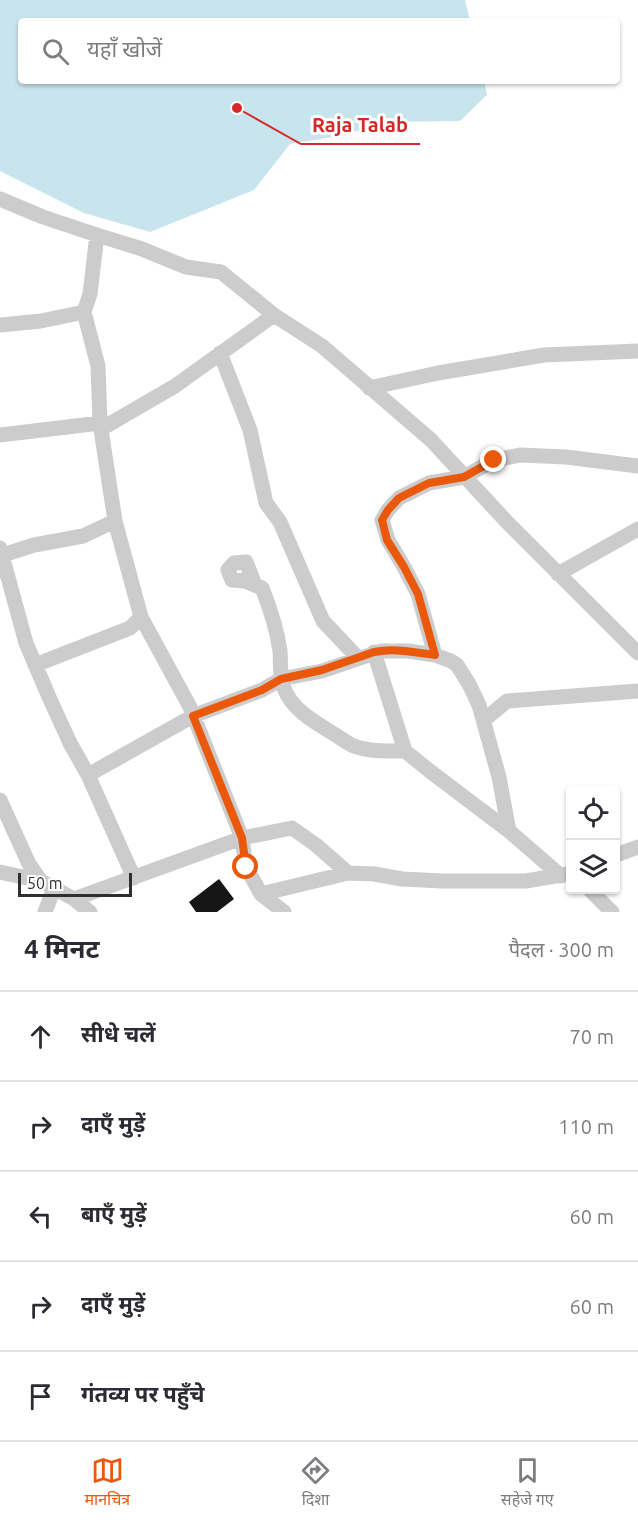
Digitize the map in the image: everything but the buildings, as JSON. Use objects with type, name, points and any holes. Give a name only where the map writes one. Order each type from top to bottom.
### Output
[{"type":"street","points":[[0,199],[43,217],[142,249],[186,267],[221,272],[274,315],[321,346],[430,440],[558,574],[638,653]]},
{"type":"street","points":[[97,235],[90,294],[84,312],[98,366],[101,426],[115,521],[141,617],[193,716],[242,838],[246,867],[261,894],[284,912]]},
{"type":"street","points":[[0,325],[41,321],[84,312]]},
{"type":"street","points":[[0,435],[101,426],[175,386],[274,315]]},
{"type":"street","points":[[369,388],[438,373],[544,355],[638,351]]},
{"type":"street","points":[[220,353],[250,430],[267,502],[280,522],[323,621],[358,658]]},
{"type":"street","points":[[435,655],[418,594],[387,540],[382,520],[399,498],[429,483],[464,477],[494,460],[520,455],[638,466]]},
{"type":"street","points":[[115,521],[82,536],[0,553],[26,644],[134,878]]},
{"type":"street","points":[[558,574],[638,529]]},
{"type":"street","points":[[255,585],[262,588],[273,618],[280,649],[281,679],[292,702],[303,713],[355,746],[368,750],[405,751]]},
{"type":"street","points":[[35,665],[130,628],[141,617]]},
{"type":"street","points":[[88,776],[193,716],[262,690],[281,679],[322,670],[374,652],[408,651],[451,660],[461,670],[484,720],[500,777],[509,831]]},
{"type":"street","points":[[374,652],[405,751],[566,874]]},
{"type":"street","points":[[484,720],[507,701],[638,692]]},
{"type":"street","points":[[0,800],[29,864],[48,885],[45,912]]},
{"type":"street","points":[[74,899],[242,838],[292,828],[348,873]]},
{"type":"street","points":[[620,853],[638,847]]},
{"type":"street","points":[[0,872],[48,885],[74,899],[90,912]]},
{"type":"street","points":[[261,894],[348,873],[442,881],[526,880],[566,874]]},
{"type":"street","points":[[594,894],[612,912]]},
{"type":"water","points":[[0,0],[465,0],[469,18],[18,18],[18,84],[485,84],[487,95],[460,121],[395,122],[290,144],[254,190],[150,232],[84,213],[0,171]]},
{"type":"place","name":"Raja Talab","points":[[237,108]]},
{"type":"route","points":[[246,867],[242,838],[193,716],[262,690],[281,679],[322,670],[374,652],[408,651],[435,655],[418,594],[387,540],[382,520],[399,498],[429,483],[464,477],[494,460]]}]
